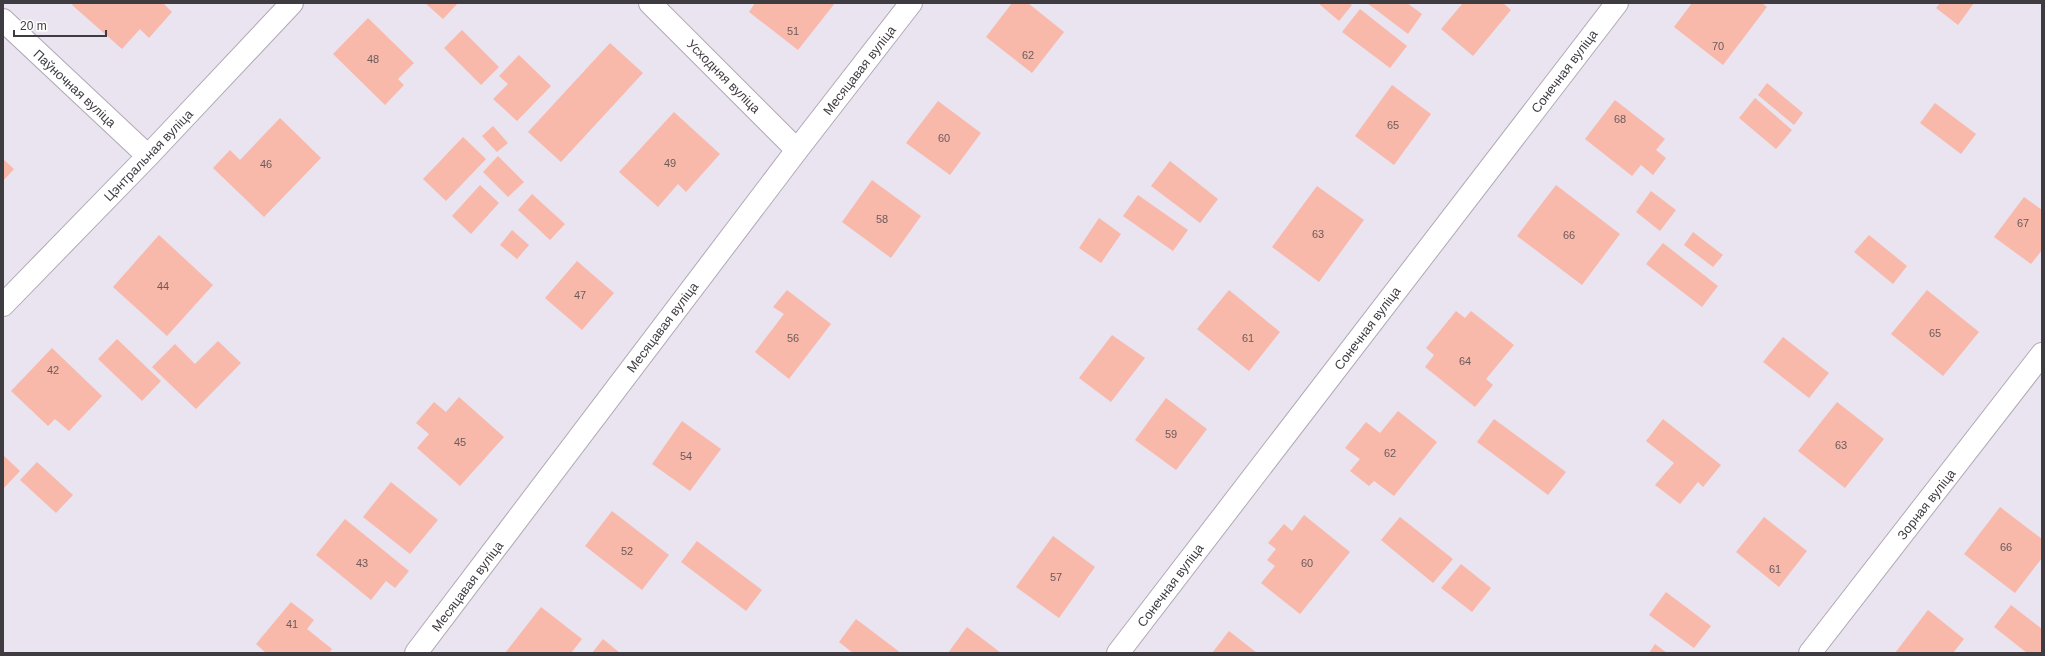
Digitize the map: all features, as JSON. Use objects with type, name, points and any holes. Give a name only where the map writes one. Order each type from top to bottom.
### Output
[{"type":"street","name":"Цэнтральная вуліца","points":[[3,305],[148,156],[292,3]]},
{"type":"street","name":"Усходняя вуліца","points":[[650,3],[797,150]]},
{"type":"street","name":"Месяцавая вуліца","points":[[416,653],[910,3]]},
{"type":"street","name":"Сонечная вуліца","points":[[1118,653],[1616,3]]},
{"type":"street","name":"Паўночная вуліца","points":[[3,20],[148,156]]},
{"type":"street","name":"Зорная вуліца","points":[[1810,653],[2042,354]]},
{"type":"building","points":[[74,3],[163,3],[172,12],[149,38],[140,29],[122,49],[72,5]]},
{"type":"building","points":[[425,3],[458,3],[443,19]]},
{"type":"building","points":[[755,3],[835,3],[798,50],[749,12]]},
{"type":"building","points":[[1012,3],[1028,3],[1064,32],[1032,73],[986,37]]},
{"type":"building","points":[[1318,3],[1349,3],[1352,5],[1339,21]]},
{"type":"building","points":[[1367,3],[1407,3],[1422,14],[1408,34]]},
{"type":"building","points":[[1463,3],[1503,3],[1511,10],[1473,56],[1441,29]]},
{"type":"building","points":[[1692,3],[1762,3],[1767,7],[1723,65],[1674,27]]},
{"type":"building","points":[[1940,3],[1974,3],[1958,25],[1936,8]]},
{"type":"building","points":[[1360,9],[1407,46],[1390,68],[1342,32]]},
{"type":"building","points":[[368,18],[414,63],[398,79],[404,85],[385,105],[333,54]]},
{"type":"building","points":[[462,30],[499,67],[481,85],[444,48]]},
{"type":"building","points":[[610,43],[643,73],[561,162],[528,132]]},
{"type":"building","points":[[519,55],[551,86],[517,121],[493,99],[508,84],[499,76]]},
{"type":"building","points":[[1767,83],[1803,113],[1794,125],[1758,95]]},
{"type":"building","points":[[1392,85],[1431,114],[1394,165],[1355,136]]},
{"type":"building","points":[[1755,98],[1792,130],[1776,149],[1739,118]]},
{"type":"building","points":[[1615,100],[1665,139],[1656,150],[1666,158],[1653,175],[1641,165],[1632,176],[1585,139]]},
{"type":"building","points":[[938,101],[981,133],[950,175],[906,143]]},
{"type":"building","points":[[1935,103],[1976,134],[1961,154],[1920,123]]},
{"type":"building","points":[[674,112],[720,154],[686,192],[678,184],[658,207],[619,172]]},
{"type":"building","points":[[280,118],[321,158],[264,217],[213,168],[230,150],[240,160]]},
{"type":"building","points":[[493,126],[508,143],[497,152],[482,136]]},
{"type":"building","points":[[463,137],[486,159],[446,201],[423,179]]},
{"type":"building","points":[[498,156],[524,182],[508,197],[483,172]]},
{"type":"building","points":[[3,159],[14,169],[3,181]]},
{"type":"building","points":[[1170,161],[1218,199],[1200,223],[1151,186]]},
{"type":"building","points":[[872,180],[921,216],[891,258],[842,222]]},
{"type":"building","points":[[480,185],[499,203],[471,234],[452,216]]},
{"type":"building","points":[[1556,185],[1620,234],[1582,285],[1517,236]]},
{"type":"building","points":[[1317,186],[1364,220],[1319,282],[1272,247]]},
{"type":"building","points":[[1651,191],[1676,210],[1660,231],[1636,212]]},
{"type":"building","points":[[532,194],[565,224],[550,240],[518,210]]},
{"type":"building","points":[[1138,195],[1188,230],[1173,251],[1123,216]]},
{"type":"building","points":[[2024,197],[2042,210],[2042,250],[2031,264],[1994,237]]},
{"type":"building","points":[[1099,218],[1121,234],[1101,263],[1079,248]]},
{"type":"building","points":[[512,230],[529,245],[517,259],[500,245]]},
{"type":"building","points":[[1693,232],[1723,255],[1713,267],[1684,245]]},
{"type":"building","points":[[159,235],[213,285],[167,336],[113,287]]},
{"type":"building","points":[[1869,235],[1907,266],[1893,284],[1854,252]]},
{"type":"building","points":[[1663,243],[1718,286],[1702,307],[1646,264]]},
{"type":"building","points":[[577,261],[614,293],[582,330],[545,298]]},
{"type":"building","points":[[787,290],[831,324],[789,379],[755,352],[784,314],[773,307]]},
{"type":"building","points":[[1229,290],[1280,332],[1249,371],[1197,329]]},
{"type":"building","points":[[1927,290],[1979,332],[1943,376],[1891,334]]},
{"type":"building","points":[[1456,311],[1465,318],[1471,311],[1514,345],[1486,379],[1493,385],[1475,407],[1425,367],[1434,355],[1426,348]]},
{"type":"building","points":[[1112,335],[1145,358],[1111,402],[1079,378]]},
{"type":"building","points":[[1783,337],[1829,373],[1809,398],[1763,362]]},
{"type":"building","points":[[117,339],[161,381],[142,401],[98,359]]},
{"type":"building","points":[[218,341],[241,363],[196,409],[152,367],[175,344],[195,364]]},
{"type":"building","points":[[52,348],[102,396],[69,431],[55,419],[48,426],[11,391]]},
{"type":"building","points":[[459,397],[504,437],[460,486],[417,448],[429,434],[416,423],[434,402],[446,412]]},
{"type":"building","points":[[1166,398],[1207,429],[1176,470],[1135,440]]},
{"type":"building","points":[[1837,402],[1884,439],[1845,488],[1798,451]]},
{"type":"building","points":[[1398,411],[1437,442],[1394,496],[1374,481],[1369,486],[1350,471],[1360,459],[1345,448],[1366,422],[1380,433]]},
{"type":"building","points":[[1494,419],[1566,472],[1548,495],[1477,442]]},
{"type":"building","points":[[1663,419],[1721,465],[1703,487],[1698,482],[1680,504],[1655,485],[1674,463],[1646,441]]},
{"type":"building","points":[[682,421],[721,449],[690,491],[652,464]]},
{"type":"building","points":[[3,455],[20,471],[3,489]]},
{"type":"building","points":[[37,462],[73,495],[56,513],[20,480]]},
{"type":"building","points":[[391,482],[438,520],[410,554],[363,517]]},
{"type":"building","points":[[2000,507],[2042,539],[2042,558],[2015,593],[1964,554]]},
{"type":"building","points":[[612,511],[669,555],[642,590],[585,546]]},
{"type":"building","points":[[1304,515],[1350,552],[1300,614],[1261,583],[1275,566],[1267,560],[1276,549],[1268,543],[1284,524],[1292,531]]},
{"type":"building","points":[[1400,517],[1453,559],[1433,583],[1381,540]]},
{"type":"building","points":[[1764,517],[1807,551],[1779,587],[1736,552]]},
{"type":"building","points":[[345,519],[409,571],[395,588],[386,581],[371,600],[316,555]]},
{"type":"building","points":[[1053,536],[1095,567],[1059,618],[1016,587]]},
{"type":"building","points":[[697,541],[762,590],[746,611],[681,562]]},
{"type":"building","points":[[1461,564],[1491,588],[1472,612],[1441,588]]},
{"type":"building","points":[[1666,592],[1711,626],[1694,648],[1649,615]]},
{"type":"building","points":[[291,602],[314,620],[307,629],[332,649],[329,653],[266,653],[256,644]]},
{"type":"building","points":[[2011,605],[2042,629],[2042,653],[2027,653],[1994,627]]},
{"type":"building","points":[[541,607],[582,639],[571,653],[505,653]]},
{"type":"building","points":[[1928,610],[1964,639],[1953,653],[1895,653]]},
{"type":"building","points":[[856,619],[901,653],[853,653],[839,642]]},
{"type":"building","points":[[967,627],[1001,653],[948,653]]},
{"type":"building","points":[[1229,631],[1257,653],[1212,653]]},
{"type":"building","points":[[603,639],[620,653],[592,653]]},
{"type":"building","points":[[1655,644],[1667,653],[1649,653]]}]
